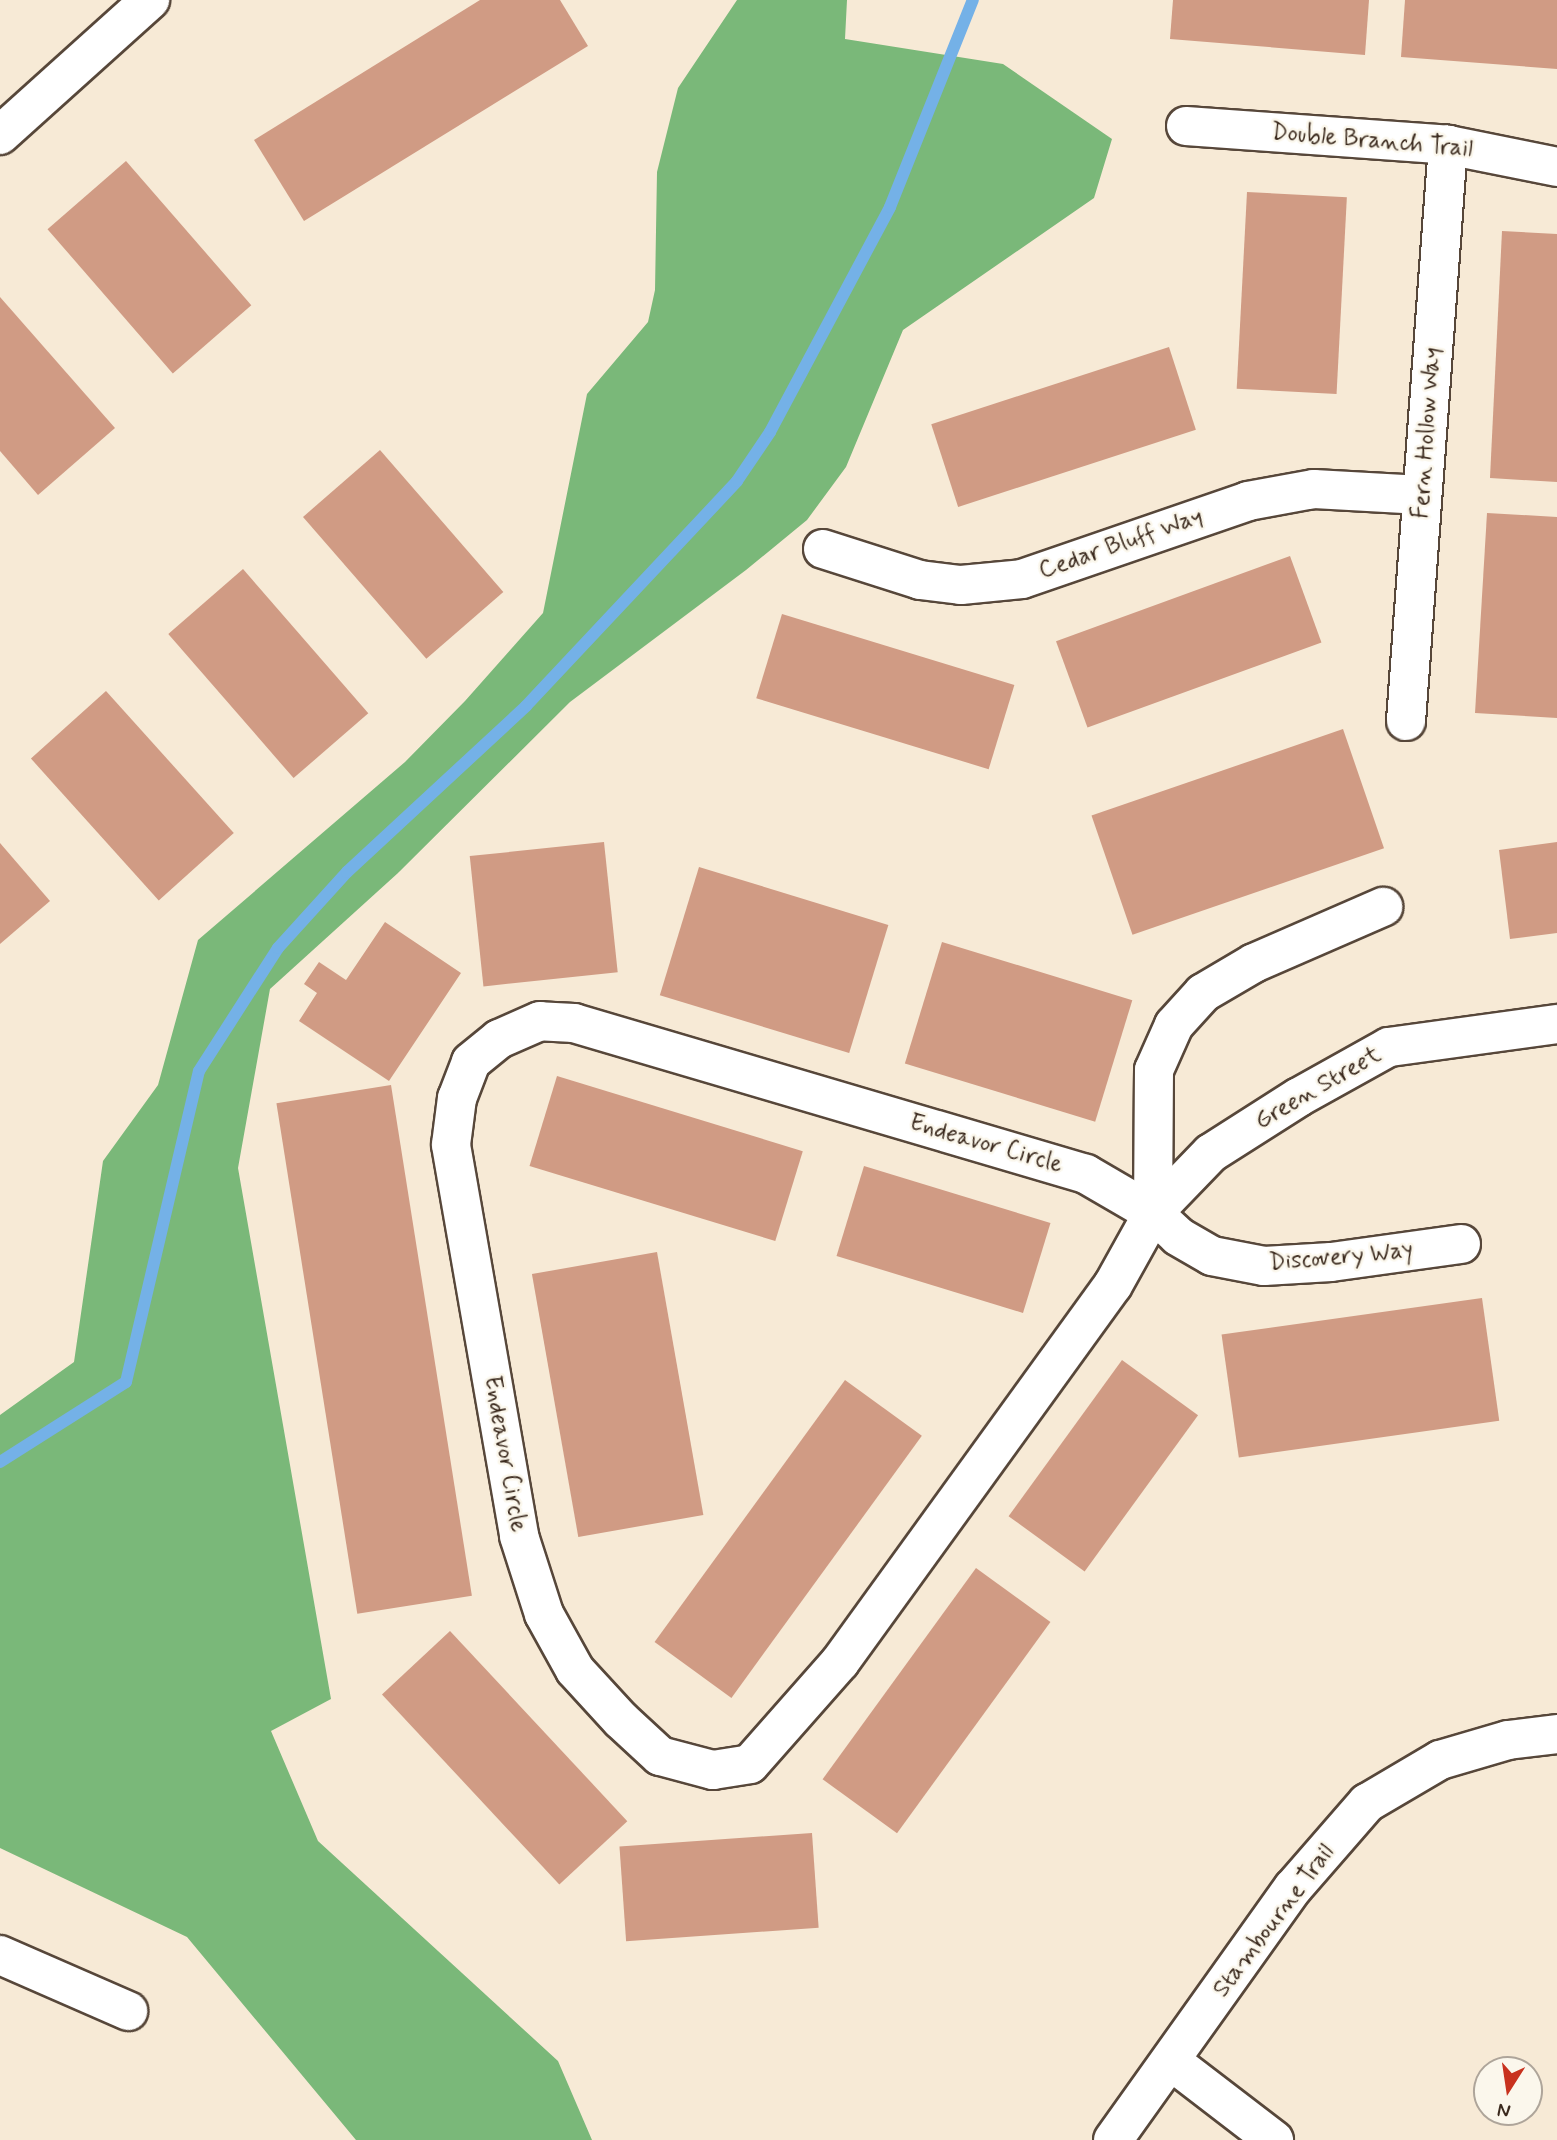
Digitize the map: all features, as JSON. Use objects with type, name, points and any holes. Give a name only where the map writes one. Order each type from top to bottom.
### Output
[{"type":"street","points":[[0,135],[150,0]]},
{"type":"street","name":"Double Branch Trail","points":[[1186,126],[1448,145],[1557,167]]},
{"type":"street","name":"Fern Hollow Way","points":[[1406,722],[1448,145]]},
{"type":"street","name":"Cedar Bluff Way","points":[[822,548],[920,580],[961,586],[1022,579],[1248,500],[1314,489],[1422,495]]},
{"type":"street","points":[[1153,1213],[1154,1070],[1174,1025],[1203,993],[1254,963],[1383,907]]},
{"type":"street","name":"Endeavor Circle","points":[[540,1021],[575,1023],[1086,1174],[1153,1213],[1113,1285],[840,1662],[750,1765],[713,1770],[660,1756],[621,1720],[575,1670],[544,1614],[519,1536],[451,1145],[457,1098],[471,1062],[499,1039],[540,1021]]},
{"type":"street","name":"Green Street","points":[[1153,1213],[1211,1153],[1299,1097],[1388,1047],[1557,1024]]},
{"type":"street","name":"Discovery Way","points":[[1153,1213],[1178,1236],[1212,1256],[1264,1266],[1331,1262],[1461,1244]]},
{"type":"street","name":"Stambourne Trail","points":[[1113,2140],[1293,1888],[1367,1803],[1440,1760],[1508,1740],[1557,1734]]},
{"type":"street","points":[[0,1955],[128,2011]]},
{"type":"street","points":[[1171,2061],[1274,2140]]},
{"type":"green space","points":[[737,0],[847,0],[845,39],[1003,64],[1112,139],[1094,198],[903,330],[846,467],[807,520],[746,570],[570,702],[398,873],[270,989],[238,1168],[331,1699],[271,1731],[318,1841],[558,2061],[592,2140],[356,2140],[187,1937],[0,1848],[0,1415],[74,1362],[103,1161],[158,1085],[198,940],[405,762],[465,701],[543,613],[587,394],[648,322],[655,290],[657,172],[678,88]]},
{"type":"building","points":[[480,0],[560,0],[588,46],[304,221],[254,140]]},
{"type":"building","points":[[1173,0],[1369,0],[1365,55],[1170,39]]},
{"type":"building","points":[[1405,0],[1557,0],[1557,69],[1401,57]]},
{"type":"building","points":[[126,161],[251,305],[173,373],[48,229]]},
{"type":"building","points":[[1247,192],[1347,197],[1337,394],[1237,389]]},
{"type":"building","points":[[1502,231],[1557,234],[1557,482],[1490,478]]},
{"type":"building","points":[[0,297],[115,428],[38,495],[0,451]]},
{"type":"building","points":[[1169,347],[1196,430],[958,507],[931,424]]},
{"type":"building","points":[[380,450],[503,592],[426,659],[303,517]]},
{"type":"building","points":[[1487,513],[1557,517],[1557,718],[1475,713]]},
{"type":"building","points":[[1290,556],[1321,642],[1087,728],[1056,641]]},
{"type":"building","points":[[243,569],[368,713],[294,778],[168,634]]},
{"type":"building","points":[[782,614],[1014,685],[989,769],[756,698]]},
{"type":"building","points":[[106,691],[234,833],[159,901],[31,759]]},
{"type":"building","points":[[1343,729],[1384,848],[1133,935],[1091,816]]},
{"type":"building","points":[[604,842],[618,972],[483,986],[470,856]]},
{"type":"building","points":[[1557,842],[1557,933],[1510,939],[1499,850]]},
{"type":"building","points":[[0,843],[50,901],[0,944]]},
{"type":"building","points":[[699,867],[888,925],[849,1053],[660,995]]},
{"type":"building","points":[[385,922],[461,973],[389,1081],[299,1021],[317,993],[304,984],[319,962],[346,980]]},
{"type":"building","points":[[942,942],[1132,1000],[1095,1122],[905,1063]]},
{"type":"building","points":[[557,1076],[803,1151],[775,1241],[530,1166]]},
{"type":"building","points":[[391,1085],[472,1596],[357,1614],[276,1103]]},
{"type":"building","points":[[864,1166],[1050,1223],[1023,1313],[837,1256]]},
{"type":"building","points":[[657,1252],[703,1515],[578,1537],[532,1274]]},
{"type":"building","points":[[1482,1298],[1499,1421],[1239,1457],[1222,1335]]},
{"type":"building","points":[[1122,1360],[1198,1415],[1085,1571],[1009,1516]]},
{"type":"building","points":[[845,1380],[922,1436],[731,1698],[655,1642]]},
{"type":"building","points":[[976,1568],[1050,1622],[897,1833],[823,1779]]},
{"type":"building","points":[[450,1631],[627,1821],[559,1885],[382,1694]]},
{"type":"building","points":[[812,1833],[819,1928],[626,1941],[619,1846]]},
{"type":"waterway","points":[[0,1462],[126,1382],[199,1071],[278,948],[347,872],[526,706],[737,481],[770,432],[890,207],[973,0]]}]
